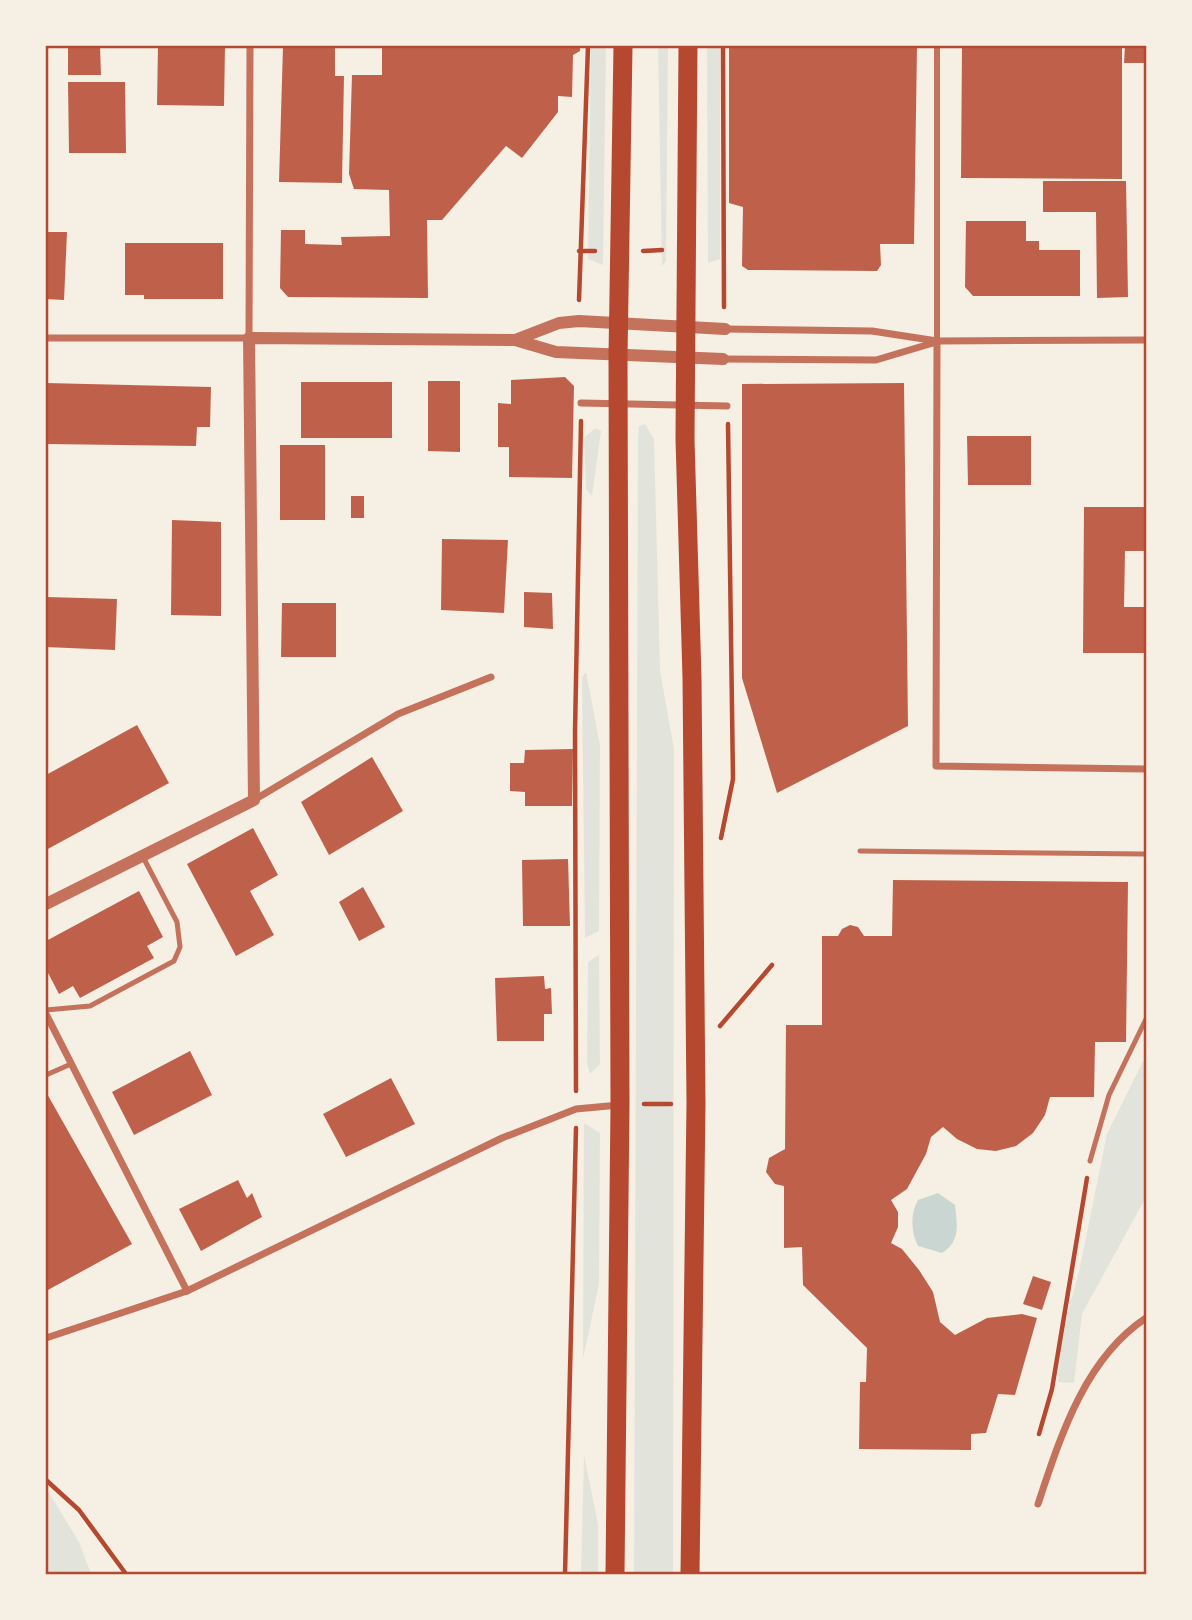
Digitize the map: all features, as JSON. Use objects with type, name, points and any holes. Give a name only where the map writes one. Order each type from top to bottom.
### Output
[{"type":"highway","points":[[615,1574],[620,1105],[618,356],[623,46]]},
{"type":"highway","points":[[688,46],[685,405],[692,678],[696,1103],[690,1574]]},
{"type":"street","points":[[250,46],[249,338],[254,800]]},
{"type":"street","points":[[937,46],[936,766],[1146,769]]},
{"type":"street","points":[[515,340],[559,323],[579,321],[724,329],[872,331],[937,341],[1146,340]]},
{"type":"street","points":[[46,338],[515,340],[556,352],[618,356],[876,360],[937,341]]},
{"type":"street","points":[[581,403],[727,406]]},
{"type":"street","points":[[46,904],[254,800],[398,714],[491,677]]},
{"type":"street","points":[[46,1012],[187,1291]]},
{"type":"street","points":[[46,1338],[187,1291],[502,1138],[576,1109],[620,1105]]},
{"type":"street","points":[[1038,1504],[1075,1404],[1120,1341],[1146,1318]]},
{"type":"lane","points":[[860,851],[1146,854]]},
{"type":"lane","points":[[46,1012],[90,1006],[173,961],[180,947],[177,922],[143,857]]},
{"type":"lane","points":[[1090,1161],[1108,1095],[1146,1019]]},
{"type":"lane","points":[[46,1075],[71,1064]]},
{"type":"path","points":[[579,321],[579,251],[588,46]]},
{"type":"path","points":[[723,46],[724,329]]},
{"type":"path","points":[[579,251],[724,250]]},
{"type":"path","points":[[565,1574],[576,1109],[575,732],[581,403]]},
{"type":"path","points":[[719,849],[733,779],[727,406]]},
{"type":"path","points":[[720,1027],[772,965]]},
{"type":"path","points":[[719,1040],[720,1013]]},
{"type":"path","points":[[620,1105],[696,1103]]},
{"type":"path","points":[[1037,1439],[1052,1389],[1090,1161]]},
{"type":"path","points":[[46,1480],[79,1510],[126,1574]]},
{"type":"shaded area","points":[[591,46],[606,46],[603,265],[588,259]]},
{"type":"shaded area","points":[[658,46],[668,46],[666,261],[662,266]]},
{"type":"shaded area","points":[[707,46],[720,46],[720,259],[708,263]]},
{"type":"shaded area","points":[[645,424],[654,439],[660,671],[674,749],[673,1574],[634,1574],[638,439],[639,426]]},
{"type":"shaded area","points":[[595,428],[601,431],[592,496],[586,489],[584,438]]},
{"type":"shaded area","points":[[586,672],[600,745],[599,931],[585,938],[582,677]]},
{"type":"shaded area","points":[[599,955],[600,1064],[590,1074],[587,1063],[588,962]]},
{"type":"shaded area","points":[[1146,1055],[1146,1197],[1082,1314],[1074,1383],[1058,1382],[1061,1336],[1079,1272],[1107,1134]]},
{"type":"shaded area","points":[[584,1123],[600,1133],[599,1284],[583,1359]]},
{"type":"shaded area","points":[[938,1193],[955,1205],[956,1219],[955,1238],[942,1253],[918,1246],[912,1223],[918,1200]]},
{"type":"shaded area","points":[[584,1455],[598,1524],[598,1574],[581,1574]]},
{"type":"shaded area","points":[[46,1488],[79,1542],[91,1574],[46,1574]]},
{"type":"building","points":[[68,46],[100,46],[101,75],[68,75]]},
{"type":"building","points":[[158,46],[225,46],[224,106],[157,105]]},
{"type":"building","points":[[283,46],[335,46],[335,76],[344,76],[342,183],[279,182]]},
{"type":"building","points":[[382,46],[580,46],[580,51],[573,55],[572,97],[558,96],[558,112],[522,158],[506,146],[442,220],[427,220],[428,298],[288,297],[280,288],[281,230],[305,230],[305,244],[342,245],[341,237],[390,236],[389,190],[354,189],[349,174],[352,75],[382,75]]},
{"type":"building","points":[[729,46],[917,46],[914,244],[880,244],[881,265],[877,271],[748,270],[742,266],[743,207],[729,203]]},
{"type":"building","points":[[962,46],[1122,46],[1122,179],[961,178]]},
{"type":"building","points":[[1125,46],[1146,46],[1146,63],[1124,63]]},
{"type":"building","points":[[68,82],[125,82],[126,153],[69,153]]},
{"type":"building","points":[[1043,181],[1126,181],[1128,297],[1097,298],[1096,212],[1043,212]]},
{"type":"building","points":[[966,221],[1026,221],[1026,241],[1039,241],[1039,250],[1080,250],[1080,296],[973,296],[965,287]]},
{"type":"building","points":[[46,232],[67,232],[64,300],[46,299]]},
{"type":"building","points":[[125,243],[223,243],[223,299],[144,299],[144,295],[125,295]]},
{"type":"building","points":[[565,377],[574,386],[572,478],[509,477],[509,447],[498,447],[498,403],[511,404],[511,380]]},
{"type":"building","points":[[428,381],[460,381],[460,452],[428,451]]},
{"type":"building","points":[[301,382],[392,382],[392,438],[301,438]]},
{"type":"building","points":[[46,383],[211,387],[210,427],[197,427],[196,446],[46,444]]},
{"type":"building","points":[[904,383],[908,726],[777,793],[742,678],[742,384]]},
{"type":"building","points":[[967,436],[1031,436],[1031,485],[968,485]]},
{"type":"building","points":[[280,445],[325,445],[325,520],[280,520]]},
{"type":"building","points":[[351,496],[364,496],[364,518],[351,518]]},
{"type":"building","points":[[1084,507],[1146,507],[1146,551],[1125,551],[1124,607],[1146,607],[1146,653],[1083,653]]},
{"type":"building","points":[[172,520],[221,522],[221,616],[171,615]]},
{"type":"building","points":[[442,539],[508,540],[504,613],[441,610]]},
{"type":"building","points":[[524,592],[552,593],[553,629],[524,627]]},
{"type":"building","points":[[46,597],[117,599],[115,650],[46,647]]},
{"type":"building","points":[[282,603],[336,603],[336,657],[281,657]]},
{"type":"building","points":[[137,725],[169,783],[46,850],[46,775]]},
{"type":"building","points":[[573,749],[572,806],[525,806],[525,792],[510,791],[510,763],[524,763],[525,750]]},
{"type":"building","points":[[372,757],[403,811],[329,855],[301,802]]},
{"type":"building","points":[[253,828],[278,875],[250,891],[274,935],[236,956],[187,864]]},
{"type":"building","points":[[568,859],[570,926],[523,926],[522,860]]},
{"type":"building","points":[[893,880],[1128,882],[1126,1042],[1095,1042],[1094,1097],[1050,1097],[1045,1115],[1033,1133],[1016,1146],[996,1151],[977,1149],[957,1139],[943,1127],[931,1137],[926,1154],[907,1189],[891,1200],[898,1212],[898,1227],[891,1243],[902,1249],[919,1270],[933,1292],[940,1322],[955,1335],[987,1318],[1022,1314],[1037,1318],[1015,1395],[998,1394],[986,1433],[971,1434],[971,1450],[859,1449],[860,1382],[866,1382],[867,1348],[803,1285],[802,1247],[784,1248],[784,1186],[775,1184],[766,1172],[769,1158],[785,1149],[786,1025],[822,1025],[822,936],[838,936],[842,929],[850,925],[858,927],[864,936],[892,936]]},
{"type":"building","points":[[363,887],[385,927],[359,941],[339,902]]},
{"type":"building","points":[[139,891],[163,937],[147,946],[154,958],[80,998],[73,986],[59,994],[46,969],[46,941]]},
{"type":"building","points":[[544,976],[545,989],[551,988],[552,1014],[544,1014],[544,1041],[497,1041],[495,978]]},
{"type":"building","points":[[190,1051],[212,1095],[134,1135],[112,1092]]},
{"type":"building","points":[[391,1078],[415,1124],[346,1157],[323,1114]]},
{"type":"building","points":[[46,1092],[132,1244],[46,1291]]},
{"type":"building","points":[[238,1180],[247,1198],[252,1193],[262,1217],[201,1251],[179,1209]]},
{"type":"building","points":[[1033,1276],[1051,1282],[1042,1310],[1023,1304]]}]
